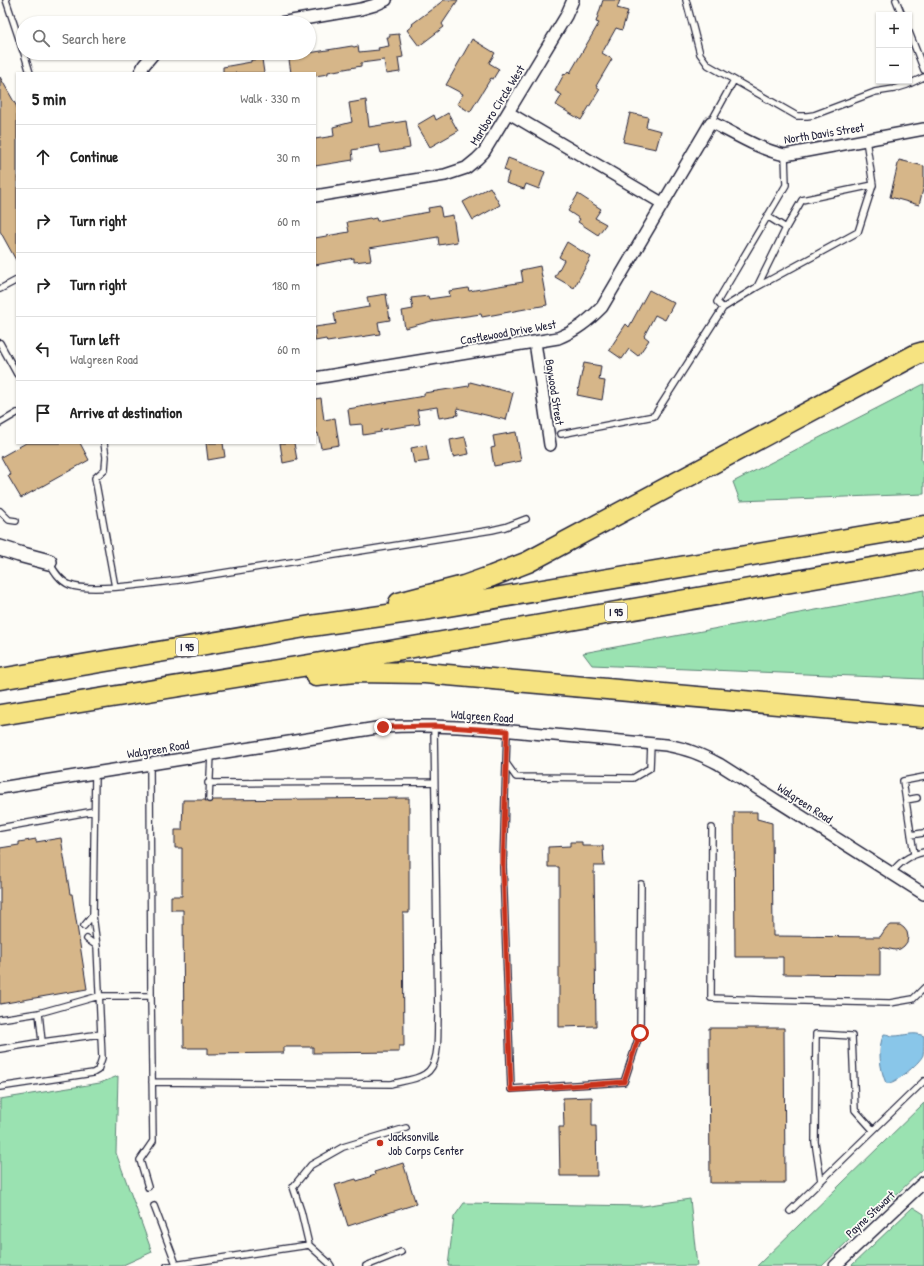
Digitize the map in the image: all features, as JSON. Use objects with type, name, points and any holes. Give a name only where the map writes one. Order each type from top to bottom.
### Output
[{"type":"highway","points":[[311,626],[464,586],[528,562],[922,352]]},
{"type":"highway","name":"I 95","points":[[0,679],[311,626],[430,609],[924,526]]},
{"type":"highway","name":"I 95","points":[[0,715],[172,688],[924,560]]},
{"type":"highway","points":[[172,688],[355,672],[426,673],[924,717]]},
{"type":"street","points":[[316,17],[360,9],[386,0]]},
{"type":"street","name":"Marlboro Circle West","points":[[316,196],[445,175],[466,168],[484,152],[566,16],[573,0]]},
{"type":"street","points":[[140,72],[148,60]]},
{"type":"street","points":[[509,112],[662,203]]},
{"type":"street","name":"North Davis Street","points":[[711,122],[759,147],[772,152],[785,154],[799,153],[924,129]]},
{"type":"street","name":"Castlewood Drive West","points":[[316,378],[535,342],[558,338],[570,334],[590,319],[602,307],[711,122]]},
{"type":"street","name":"Baywood Street","points":[[535,342],[550,445]]},
{"type":"street","points":[[0,548],[49,562]]},
{"type":"street","name":"Walgreen Road","points":[[0,788],[383,727],[434,726],[651,744],[685,749],[714,761],[924,894]]},
{"type":"street","name":"Payne Stewart","points":[[835,1266],[924,1182]]},
{"type":"lane","points":[[6,0],[16,31]]},
{"type":"lane","points":[[686,0],[700,54],[708,65],[797,116],[807,116],[875,92],[907,85],[924,77]]},
{"type":"lane","points":[[896,0],[901,12]]},
{"type":"lane","points":[[912,40],[924,70]]},
{"type":"lane","points":[[26,60],[30,72]]},
{"type":"lane","points":[[711,122],[734,80]]},
{"type":"lane","points":[[561,434],[654,416],[723,308],[757,287],[858,232],[872,185],[866,140]]},
{"type":"lane","points":[[723,308],[717,302],[786,185],[785,154]]},
{"type":"lane","points":[[757,287],[786,228],[802,200],[872,185]]},
{"type":"lane","points":[[767,216],[786,228]]},
{"type":"lane","points":[[0,289],[16,281]]},
{"type":"lane","points":[[0,343],[16,372]]},
{"type":"lane","points":[[0,422],[16,414]]},
{"type":"lane","points":[[104,444],[106,457],[105,469],[95,478],[115,587]]},
{"type":"lane","points":[[0,511],[9,520],[16,521]]},
{"type":"lane","points":[[49,562],[61,579],[70,585],[80,587],[115,587],[179,580],[492,530],[526,519]]},
{"type":"lane","points":[[152,1082],[392,1084],[424,1075],[432,1069],[436,1059],[438,1016],[434,726]]},
{"type":"lane","points":[[507,731],[503,867],[511,1090],[624,1082],[640,1033],[641,884]]},
{"type":"lane","points":[[506,763],[516,777],[633,778],[650,768],[651,744]]},
{"type":"lane","points":[[209,799],[208,783],[211,754]]},
{"type":"lane","points":[[148,1187],[140,1160],[153,1141],[150,996],[150,764]]},
{"type":"lane","points":[[0,1087],[93,1073],[98,1070],[102,1058],[97,946],[94,914],[95,773]]},
{"type":"lane","points":[[914,854],[903,781],[924,777]]},
{"type":"lane","points":[[208,783],[434,782]]},
{"type":"lane","points":[[906,800],[917,798]]},
{"type":"lane","points":[[0,828],[94,811]]},
{"type":"lane","points":[[712,828],[711,998],[890,1003],[913,1000],[924,988]]},
{"type":"lane","points":[[911,835],[923,833]]},
{"type":"lane","points":[[891,874],[896,866],[914,854],[924,852]]},
{"type":"lane","points":[[84,926],[94,914]]},
{"type":"lane","points":[[87,939],[97,946]]},
{"type":"lane","points":[[0,1019],[38,1013],[99,996],[150,996]]},
{"type":"lane","points":[[38,1013],[42,1042]]},
{"type":"lane","points":[[0,1049],[101,1034]]},
{"type":"lane","points":[[821,1181],[815,1142],[816,1034],[852,1036],[855,1110],[874,1130]]},
{"type":"lane","points":[[790,1211],[924,1081]]},
{"type":"lane","points":[[331,1266],[309,1245],[301,1211],[293,1187],[311,1165],[343,1147],[406,1128]]},
{"type":"lane","points":[[154,1206],[176,1264]]},
{"type":"lane","points":[[167,1266],[309,1245]]},
{"type":"lane","points":[[366,1266],[401,1252]]},
{"type":"green space","points":[[924,384],[921,459],[924,467],[924,494],[740,501],[733,482]]},
{"type":"green space","points":[[924,590],[924,679],[592,665],[583,653]]},
{"type":"green space","points":[[118,1076],[116,1153],[152,1252],[121,1266],[0,1266],[0,1099],[100,1083]]},
{"type":"green space","points":[[924,1103],[924,1168],[822,1266],[757,1266]]},
{"type":"green space","points":[[690,1199],[697,1266],[448,1266],[454,1217],[464,1203],[643,1206]]},
{"type":"green space","points":[[913,1207],[924,1214],[924,1266],[851,1266]]},
{"type":"water","points":[[884,1034],[894,1036],[916,1034],[924,1036],[923,1055],[921,1059],[900,1078],[889,1083],[886,1083],[884,1078],[880,1058]]},
{"type":"building","points":[[444,0],[458,0],[442,24],[444,27],[419,46],[407,30],[413,25],[412,24]]},
{"type":"building","points":[[603,0],[620,0],[617,8],[628,11],[622,30],[616,28],[602,53],[612,59],[596,86],[600,89],[581,120],[556,105],[562,95],[555,91],[564,74],[565,75],[568,71],[570,73],[599,23],[596,22]]},
{"type":"building","points":[[399,34],[403,57],[398,58],[400,72],[386,74],[384,60],[361,63],[361,66],[316,76],[316,72],[291,72],[289,60],[316,60],[316,52],[352,46],[358,46],[359,52],[379,50],[378,48],[389,46],[387,37],[390,37],[389,35]]},
{"type":"building","points":[[472,39],[495,53],[489,63],[499,69],[493,79],[491,78],[470,112],[457,104],[463,94],[446,85]]},
{"type":"building","points":[[251,60],[262,60],[264,72],[223,72],[223,67],[251,62]]},
{"type":"building","points":[[0,77],[16,105],[16,260],[0,231]]},
{"type":"building","points":[[366,100],[369,127],[406,121],[410,148],[381,153],[379,145],[352,150],[353,160],[316,166],[316,139],[334,136],[333,127],[352,122],[349,103]]},
{"type":"building","points":[[448,113],[458,131],[430,147],[417,125],[434,115],[436,120]]},
{"type":"building","points":[[630,113],[648,117],[646,127],[661,131],[656,149],[623,142]]},
{"type":"building","points":[[508,158],[545,172],[539,189],[526,184],[524,189],[506,183],[509,172],[504,170]]},
{"type":"building","points":[[899,160],[924,166],[924,186],[919,205],[890,197]]},
{"type":"building","points":[[490,187],[500,205],[473,220],[463,202]]},
{"type":"building","points":[[578,194],[601,209],[595,218],[606,224],[598,235],[578,222],[580,219],[568,211]]},
{"type":"building","points":[[440,206],[442,217],[453,215],[457,242],[439,245],[438,237],[369,248],[371,260],[354,262],[354,258],[316,265],[316,238],[349,232],[347,222],[370,218],[376,218],[377,221],[429,212],[428,208]]},
{"type":"building","points":[[567,242],[591,257],[574,288],[555,277],[564,260],[559,257]]},
{"type":"building","points":[[540,266],[547,305],[482,317],[481,314],[432,321],[405,328],[402,311],[413,309],[411,298],[428,296],[429,299],[450,296],[449,291],[468,288],[469,291],[523,282],[521,270]]},
{"type":"building","points":[[649,290],[674,303],[665,320],[655,315],[644,336],[649,340],[638,356],[629,349],[622,359],[609,350],[626,324],[629,327]]},
{"type":"building","points":[[386,294],[390,320],[378,322],[380,334],[327,342],[326,339],[316,341],[316,327],[336,324],[334,313],[369,307],[367,297]]},
{"type":"building","points":[[584,363],[601,366],[599,380],[605,381],[602,400],[577,395]]},
{"type":"building","points":[[470,382],[513,393],[506,420],[457,408],[458,415],[439,418],[437,407],[417,410],[420,424],[380,430],[381,432],[363,435],[362,424],[350,425],[348,409],[424,396],[424,393],[469,386]]},
{"type":"building","points":[[321,398],[324,420],[335,418],[339,445],[321,448],[318,433],[316,434],[316,399]]},
{"type":"building","points":[[516,432],[521,461],[494,466],[491,448],[495,447],[493,436]]},
{"type":"building","points":[[465,437],[469,454],[453,457],[450,440]]},
{"type":"building","points":[[24,444],[81,444],[89,460],[21,498],[8,476],[11,475],[1,457]]},
{"type":"building","points":[[206,444],[223,444],[225,457],[208,460]]},
{"type":"building","points":[[280,444],[294,444],[297,460],[283,463]]},
{"type":"building","points":[[426,445],[429,461],[414,463],[411,448]]},
{"type":"building","points":[[409,798],[409,913],[403,913],[404,1046],[399,1046],[399,1052],[313,1053],[313,1047],[283,1047],[283,1053],[208,1054],[208,1048],[184,1048],[183,910],[171,910],[171,896],[182,896],[182,848],[175,848],[175,830],[182,830],[183,800],[205,800],[209,803],[213,800]]},
{"type":"building","points":[[734,812],[757,812],[757,819],[772,823],[773,936],[880,937],[890,925],[900,925],[907,932],[907,942],[900,949],[895,950],[880,947],[880,975],[783,974],[783,957],[735,957]]},
{"type":"building","points":[[61,838],[70,894],[72,894],[87,989],[0,1004],[0,848],[19,845],[19,842],[36,839],[36,842]]},
{"type":"building","points":[[570,842],[582,842],[582,846],[603,846],[604,866],[594,866],[596,1026],[559,1027],[559,867],[548,867],[548,847],[570,846]]},
{"type":"building","points":[[709,1028],[784,1028],[785,1183],[710,1183]]},
{"type":"building","points":[[592,1097],[592,1126],[596,1126],[597,1176],[560,1176],[559,1127],[564,1127],[563,1098]]},
{"type":"building","points":[[403,1163],[416,1204],[348,1226],[335,1185],[356,1179],[357,1181],[375,1175],[374,1172]]},
{"type":"place","name":"Jacksonville Job Corps Center","points":[[380,1143]]},
{"type":"route","points":[[383,727],[434,726],[507,731],[503,867],[511,1090],[624,1082],[640,1033]]}]
